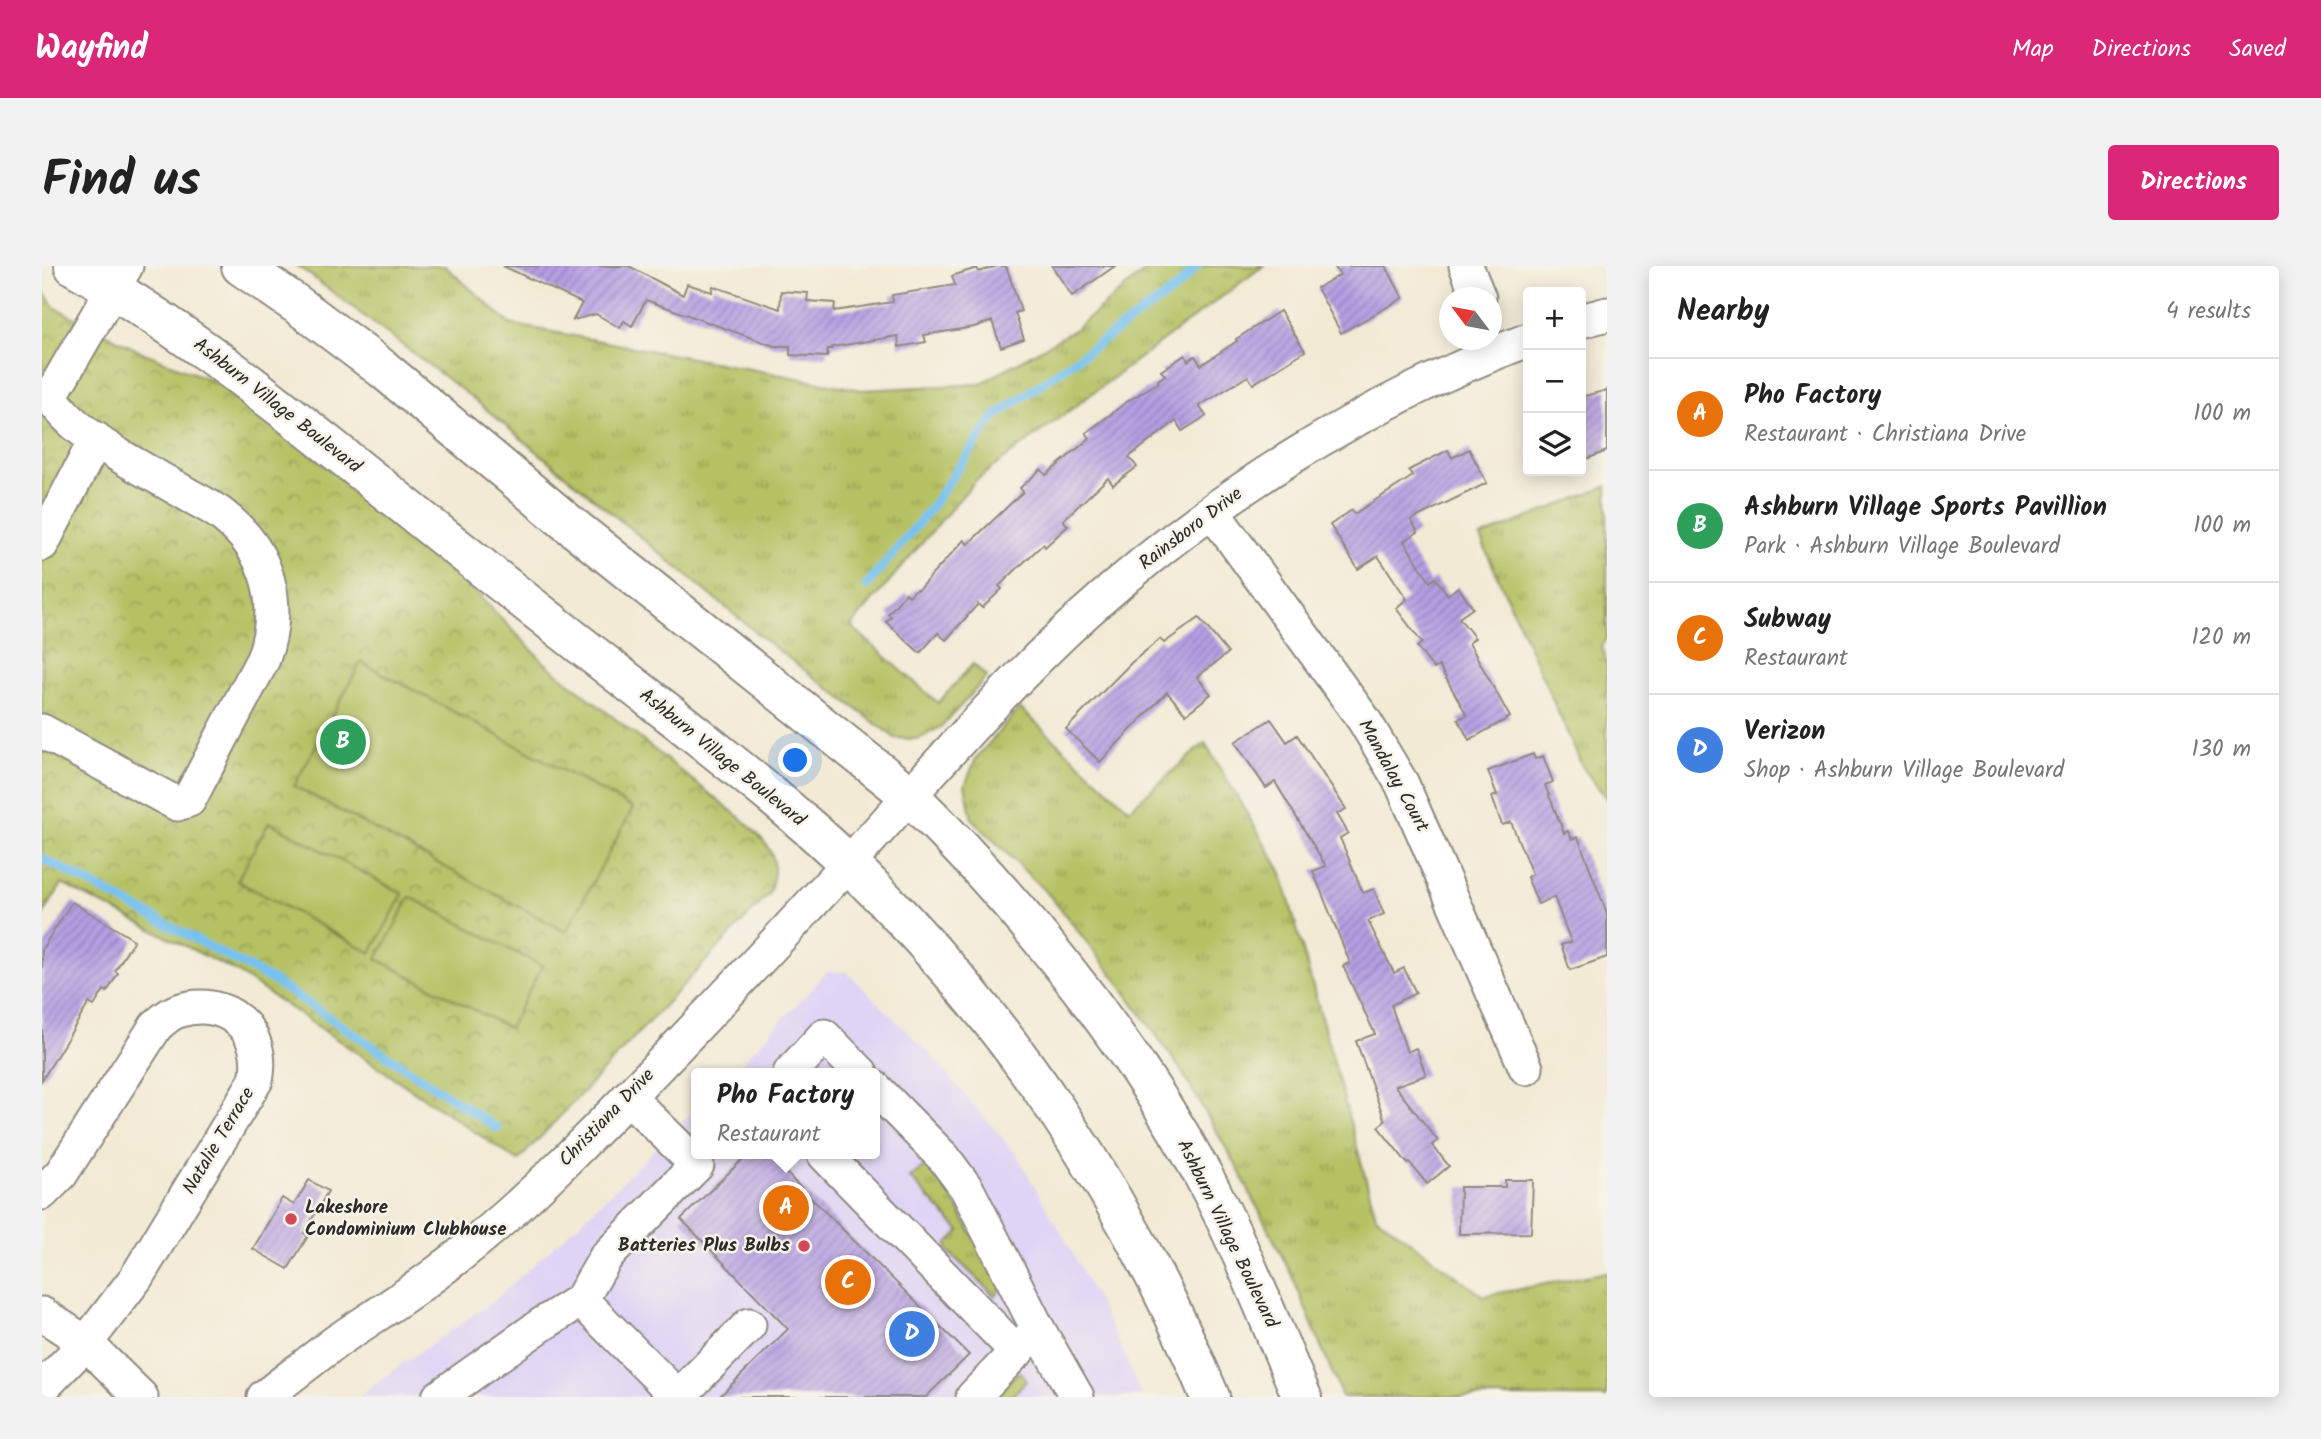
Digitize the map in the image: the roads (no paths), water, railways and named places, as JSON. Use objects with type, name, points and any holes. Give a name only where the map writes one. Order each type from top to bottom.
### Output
[{"type":"main road","name":"Ashburn Village Boulevard","points":[[74,266],[119,277],[188,337],[743,772],[848,863],[967,990],[1017,1053],[1127,1220],[1210,1397]]},
{"type":"main road","name":"Ashburn Village Boulevard","points":[[241,266],[383,369],[568,523],[909,795],[1008,897],[1114,1031],[1154,1091],[1203,1176],[1244,1261],[1302,1397]]},
{"type":"street","points":[[1466,266],[1475,287]]},
{"type":"street","points":[[42,731],[177,804],[190,800],[263,659],[269,641],[272,601],[265,566],[248,541],[223,515],[96,439],[75,425],[46,398],[119,277]]},
{"type":"street","points":[[1586,320],[1607,314]]},
{"type":"street","name":"Rainsboro Drive","points":[[909,795],[1015,681],[1083,615],[1150,558],[1212,511],[1283,463],[1363,415],[1447,374],[1507,340]]},
{"type":"street","points":[[42,544],[96,439]]},
{"type":"street","name":"Mandalay Court","points":[[1212,511],[1364,720],[1402,783],[1526,1068]]},
{"type":"street","name":"Christiana Drive","points":[[264,1397],[335,1343],[446,1267],[564,1163],[909,795]]},
{"type":"street","name":"Natalie Terrace","points":[[42,1193],[61,1174],[156,1026],[175,1011],[201,1006],[226,1012],[247,1029],[254,1039],[257,1053],[259,1066],[256,1080],[136,1278],[86,1343],[42,1388]]},
{"type":"street","points":[[795,1068],[824,1036],[856,1068]]},
{"type":"street","points":[[880,1093],[944,1158],[967,1189],[1028,1341]]},
{"type":"street","points":[[628,1097],[691,1149]]},
{"type":"street","points":[[439,1397],[581,1300],[606,1257],[703,1159]]},
{"type":"street","points":[[829,1159],[1028,1341],[1077,1397]]},
{"type":"street","points":[[581,1300],[678,1397],[749,1325]]},
{"type":"street","points":[[42,1314],[86,1343],[141,1397]]},
{"type":"street","points":[[973,1397],[1028,1341]]},
{"type":"waterway","points":[[866,586],[926,514],[994,417],[1177,288],[1197,266]]},
{"type":"waterway","points":[[42,858],[272,980],[497,1128]]},
{"type":"place","name":"Ashburn Village Sports Pavillion","points":[[343,742]]},
{"type":"place","name":"Pho Factory","points":[[786,1208]]},
{"type":"place","name":"Lakeshore Condominium Clubhouse","points":[[291,1219]]},
{"type":"place","name":"Batteries Plus Bulbs","points":[[804,1246]]},
{"type":"place","name":"Subway","points":[[848,1282]]},
{"type":"place","name":"Verizon","points":[[912,1334]]}]
